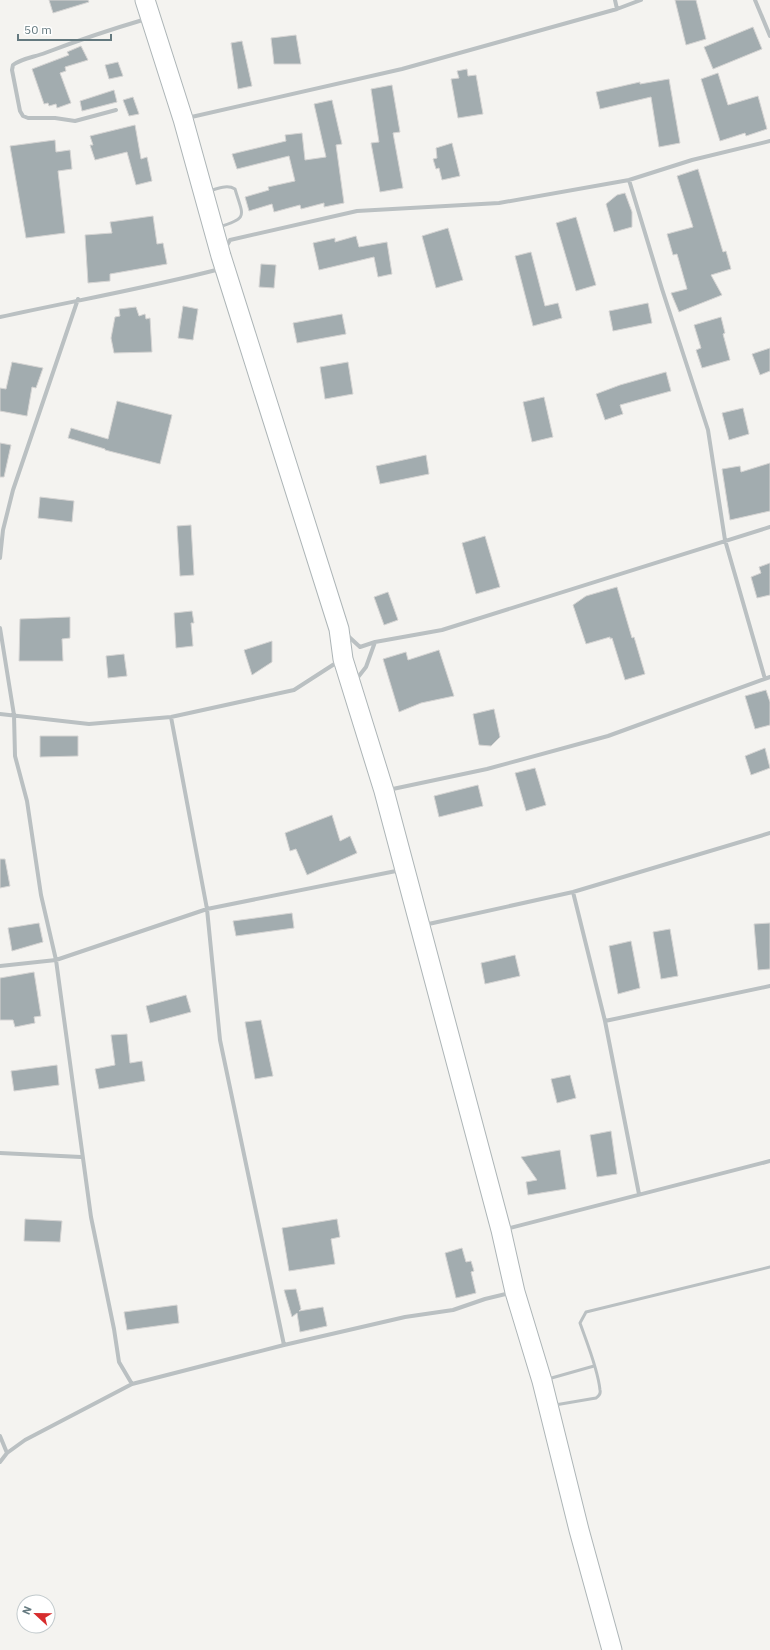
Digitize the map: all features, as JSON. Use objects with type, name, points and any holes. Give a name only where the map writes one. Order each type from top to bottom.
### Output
[{"type":"main road","points":[[145,0],[183,119],[223,262],[339,628],[343,659],[384,791],[501,1230],[514,1292],[549,1406],[579,1530],[612,1650]]},
{"type":"street","points":[[614,0],[617,9]]},
{"type":"street","points":[[183,119],[402,69],[617,9],[641,0]]},
{"type":"street","points":[[754,0],[770,36]]},
{"type":"street","points":[[116,110],[75,120],[28,118],[23,116],[20,111],[12,70],[13,65],[18,61],[43,54],[92,35],[150,18]]},
{"type":"street","points":[[0,317],[161,284],[223,262],[230,240],[358,211],[499,203],[630,180],[692,160],[770,141]]},
{"type":"street","points":[[384,791],[487,768],[608,736],[768,678],[725,540],[708,430],[662,289],[630,180]]},
{"type":"street","points":[[0,558],[3,530],[13,490],[78,300]]},
{"type":"street","points":[[339,628],[360,647],[375,642],[442,630],[770,526]]},
{"type":"street","points":[[0,628],[14,714],[15,756],[27,801],[41,895],[56,960],[81,1157],[91,1217],[120,1362],[132,1384]]},
{"type":"street","points":[[352,686],[366,667],[375,642]]},
{"type":"street","points":[[0,714],[14,714],[89,724],[171,717],[294,690],[343,659]]},
{"type":"street","points":[[171,717],[207,909],[220,1040],[284,1345]]},
{"type":"street","points":[[420,926],[573,892],[770,833]]},
{"type":"street","points":[[0,966],[56,960],[207,909],[404,870]]},
{"type":"street","points":[[573,892],[605,1021],[639,1194]]},
{"type":"street","points":[[605,1021],[770,986]]},
{"type":"street","points":[[0,1153],[81,1157]]},
{"type":"street","points":[[501,1230],[770,1161]]},
{"type":"street","points":[[0,1462],[7,1453],[25,1440],[132,1384],[284,1345],[405,1317],[453,1310],[485,1299],[514,1292]]},
{"type":"street","points":[[0,1436],[7,1453]]},
{"type":"lane","points":[[203,192],[232,186],[235,189],[239,201],[242,213],[241,219],[237,222],[213,229]]},
{"type":"lane","points":[[549,1406],[598,1397],[601,1390],[580,1323],[586,1312],[770,1267]]},
{"type":"lane","points":[[542,1381],[594,1366]]},
{"type":"building","points":[[49,0],[88,0],[89,2],[53,13]]},
{"type":"building","points":[[675,0],[696,0],[706,39],[686,45]]},
{"type":"building","points":[[753,27],[762,49],[713,69],[704,47]]},
{"type":"building","points":[[296,35],[301,64],[274,64],[271,38]]},
{"type":"building","points":[[242,41],[252,86],[238,89],[231,43]]},
{"type":"building","points":[[81,46],[88,60],[65,67],[66,71],[60,73],[71,103],[57,108],[56,104],[49,106],[48,103],[44,104],[32,69],[69,55],[67,52]]},
{"type":"building","points":[[118,62],[123,76],[109,79],[105,65]]},
{"type":"building","points":[[467,69],[468,76],[476,75],[483,114],[458,118],[451,79],[459,78],[457,71]]},
{"type":"building","points":[[718,73],[728,105],[758,96],[767,129],[746,136],[745,133],[720,141],[701,79]]},
{"type":"building","points":[[669,79],[680,143],[659,147],[651,97],[600,109],[596,92],[640,82],[640,84]]},
{"type":"building","points":[[392,85],[400,132],[393,133],[403,188],[380,192],[371,143],[379,142],[371,89]]},
{"type":"building","points":[[114,90],[117,102],[82,111],[80,101]]},
{"type":"building","points":[[133,97],[139,114],[129,116],[123,100]]},
{"type":"building","points":[[332,100],[342,144],[336,145],[344,203],[324,207],[324,203],[301,209],[300,205],[274,212],[272,204],[249,211],[245,197],[269,190],[268,187],[295,181],[289,156],[237,169],[232,154],[286,141],[285,135],[302,133],[305,160],[326,157],[314,104]]},
{"type":"building","points":[[135,125],[141,159],[147,157],[152,181],[136,185],[127,152],[95,160],[90,145],[93,145],[90,136]]},
{"type":"building","points":[[55,140],[56,152],[70,150],[72,169],[58,171],[65,233],[26,238],[10,146]]},
{"type":"building","points":[[452,143],[460,176],[442,180],[439,168],[436,169],[433,159],[437,158],[436,148]]},
{"type":"building","points":[[698,169],[723,252],[726,251],[731,269],[711,275],[722,295],[679,312],[671,293],[687,289],[677,254],[673,255],[667,234],[693,227],[677,176]]},
{"type":"building","points":[[625,193],[632,212],[632,227],[614,232],[606,204],[617,195]]},
{"type":"building","points":[[153,216],[157,244],[163,243],[167,264],[110,274],[110,281],[88,283],[85,235],[112,233],[110,222]]},
{"type":"building","points":[[576,217],[596,285],[576,291],[556,223]]},
{"type":"building","points":[[448,228],[463,280],[436,288],[422,236]]},
{"type":"building","points":[[356,236],[359,247],[387,242],[392,274],[378,277],[374,257],[319,270],[313,243],[335,238],[335,242]]},
{"type":"building","points":[[531,252],[545,306],[558,303],[562,318],[533,326],[515,256]]},
{"type":"building","points":[[261,264],[276,265],[274,288],[259,287]]},
{"type":"building","points":[[648,303],[652,323],[613,331],[609,311]]},
{"type":"building","points":[[183,306],[198,309],[193,340],[178,338]]},
{"type":"building","points":[[136,307],[139,316],[145,314],[146,319],[150,318],[152,352],[114,353],[111,338],[115,317],[120,316],[119,309]]},
{"type":"building","points":[[342,314],[346,334],[297,343],[293,323]]},
{"type":"building","points":[[721,317],[725,333],[723,334],[730,360],[702,368],[696,350],[701,348],[694,325]]},
{"type":"building","points":[[770,348],[770,371],[760,375],[752,354]]},
{"type":"building","points":[[12,362],[43,368],[36,388],[32,387],[27,416],[0,411],[0,388],[6,389]]},
{"type":"building","points":[[348,362],[353,394],[325,399],[320,367]]},
{"type":"building","points":[[666,372],[671,391],[620,405],[623,414],[605,420],[596,394],[620,385]]},
{"type":"building","points":[[544,397],[553,437],[532,442],[523,402]]},
{"type":"building","points":[[117,401],[172,415],[160,464],[105,450],[68,438],[71,428],[108,439]]},
{"type":"building","points":[[743,408],[749,434],[729,440],[722,413]]},
{"type":"building","points":[[0,443],[11,445],[4,477],[0,477]]},
{"type":"building","points":[[426,455],[429,474],[380,484],[376,466]]},
{"type":"building","points":[[770,463],[770,511],[730,520],[722,469],[740,466],[741,472]]},
{"type":"building","points":[[40,497],[74,501],[72,522],[38,518]]},
{"type":"building","points":[[191,525],[194,575],[180,576],[177,526]]},
{"type":"building","points":[[485,536],[500,587],[476,594],[462,543]]},
{"type":"building","points":[[770,563],[770,595],[757,598],[751,577],[761,573],[759,567]]},
{"type":"building","points":[[617,587],[632,638],[634,637],[645,674],[625,680],[612,638],[610,639],[610,637],[586,644],[573,605],[586,596]]},
{"type":"building","points":[[388,592],[398,620],[384,625],[374,597]]},
{"type":"building","points":[[192,611],[194,623],[191,623],[193,646],[176,648],[174,613]]},
{"type":"building","points":[[70,617],[70,638],[62,639],[63,661],[19,661],[20,619]]},
{"type":"building","points":[[272,641],[272,662],[252,675],[244,650]]},
{"type":"building","points":[[439,650],[454,696],[421,703],[399,712],[383,659],[406,652],[408,660]]},
{"type":"building","points":[[124,654],[127,676],[108,678],[106,656]]},
{"type":"building","points":[[766,690],[770,702],[770,725],[755,729],[745,696]]},
{"type":"building","points":[[494,709],[500,737],[491,746],[479,745],[473,714]]},
{"type":"building","points":[[40,736],[78,736],[78,756],[40,757]]},
{"type":"building","points":[[765,748],[770,768],[751,775],[745,756]]},
{"type":"building","points":[[535,768],[546,805],[526,811],[515,773]]},
{"type":"building","points":[[478,785],[483,806],[439,817],[434,796]]},
{"type":"building","points":[[332,815],[340,841],[350,836],[357,853],[307,875],[296,849],[290,851],[285,833]]},
{"type":"building","points":[[0,859],[5,859],[10,886],[0,888]]},
{"type":"building","points":[[292,913],[294,928],[236,936],[233,921]]},
{"type":"building","points":[[39,923],[43,942],[12,951],[8,928]]},
{"type":"building","points":[[770,923],[770,969],[758,970],[754,924]]},
{"type":"building","points":[[670,929],[678,976],[661,979],[653,932]]},
{"type":"building","points":[[631,941],[640,988],[618,994],[609,946]]},
{"type":"building","points":[[515,955],[520,976],[485,984],[481,963]]},
{"type":"building","points":[[34,972],[41,1016],[34,1017],[35,1023],[15,1027],[13,1020],[0,1020],[0,978]]},
{"type":"building","points":[[186,995],[191,1012],[150,1023],[146,1006]]},
{"type":"building","points":[[261,1020],[273,1076],[255,1079],[245,1022]]},
{"type":"building","points":[[127,1034],[130,1063],[142,1061],[145,1081],[99,1089],[95,1069],[115,1065],[111,1035]]},
{"type":"building","points":[[57,1065],[59,1085],[14,1091],[11,1071]]},
{"type":"building","points":[[570,1075],[576,1098],[557,1103],[551,1079]]},
{"type":"building","points":[[611,1131],[617,1174],[597,1177],[590,1135]]},
{"type":"building","points":[[560,1150],[566,1189],[528,1195],[526,1182],[537,1180],[521,1157]]},
{"type":"building","points":[[25,1219],[62,1221],[60,1242],[24,1241]]},
{"type":"building","points":[[337,1219],[340,1237],[331,1239],[335,1264],[289,1271],[282,1228]]},
{"type":"building","points":[[462,1248],[466,1262],[471,1261],[474,1271],[471,1272],[476,1293],[456,1298],[445,1253]]},
{"type":"building","points":[[296,1289],[301,1309],[299,1311],[323,1307],[327,1326],[300,1332],[297,1313],[292,1317],[284,1290]]},
{"type":"building","points":[[177,1305],[179,1323],[127,1330],[124,1312]]}]
